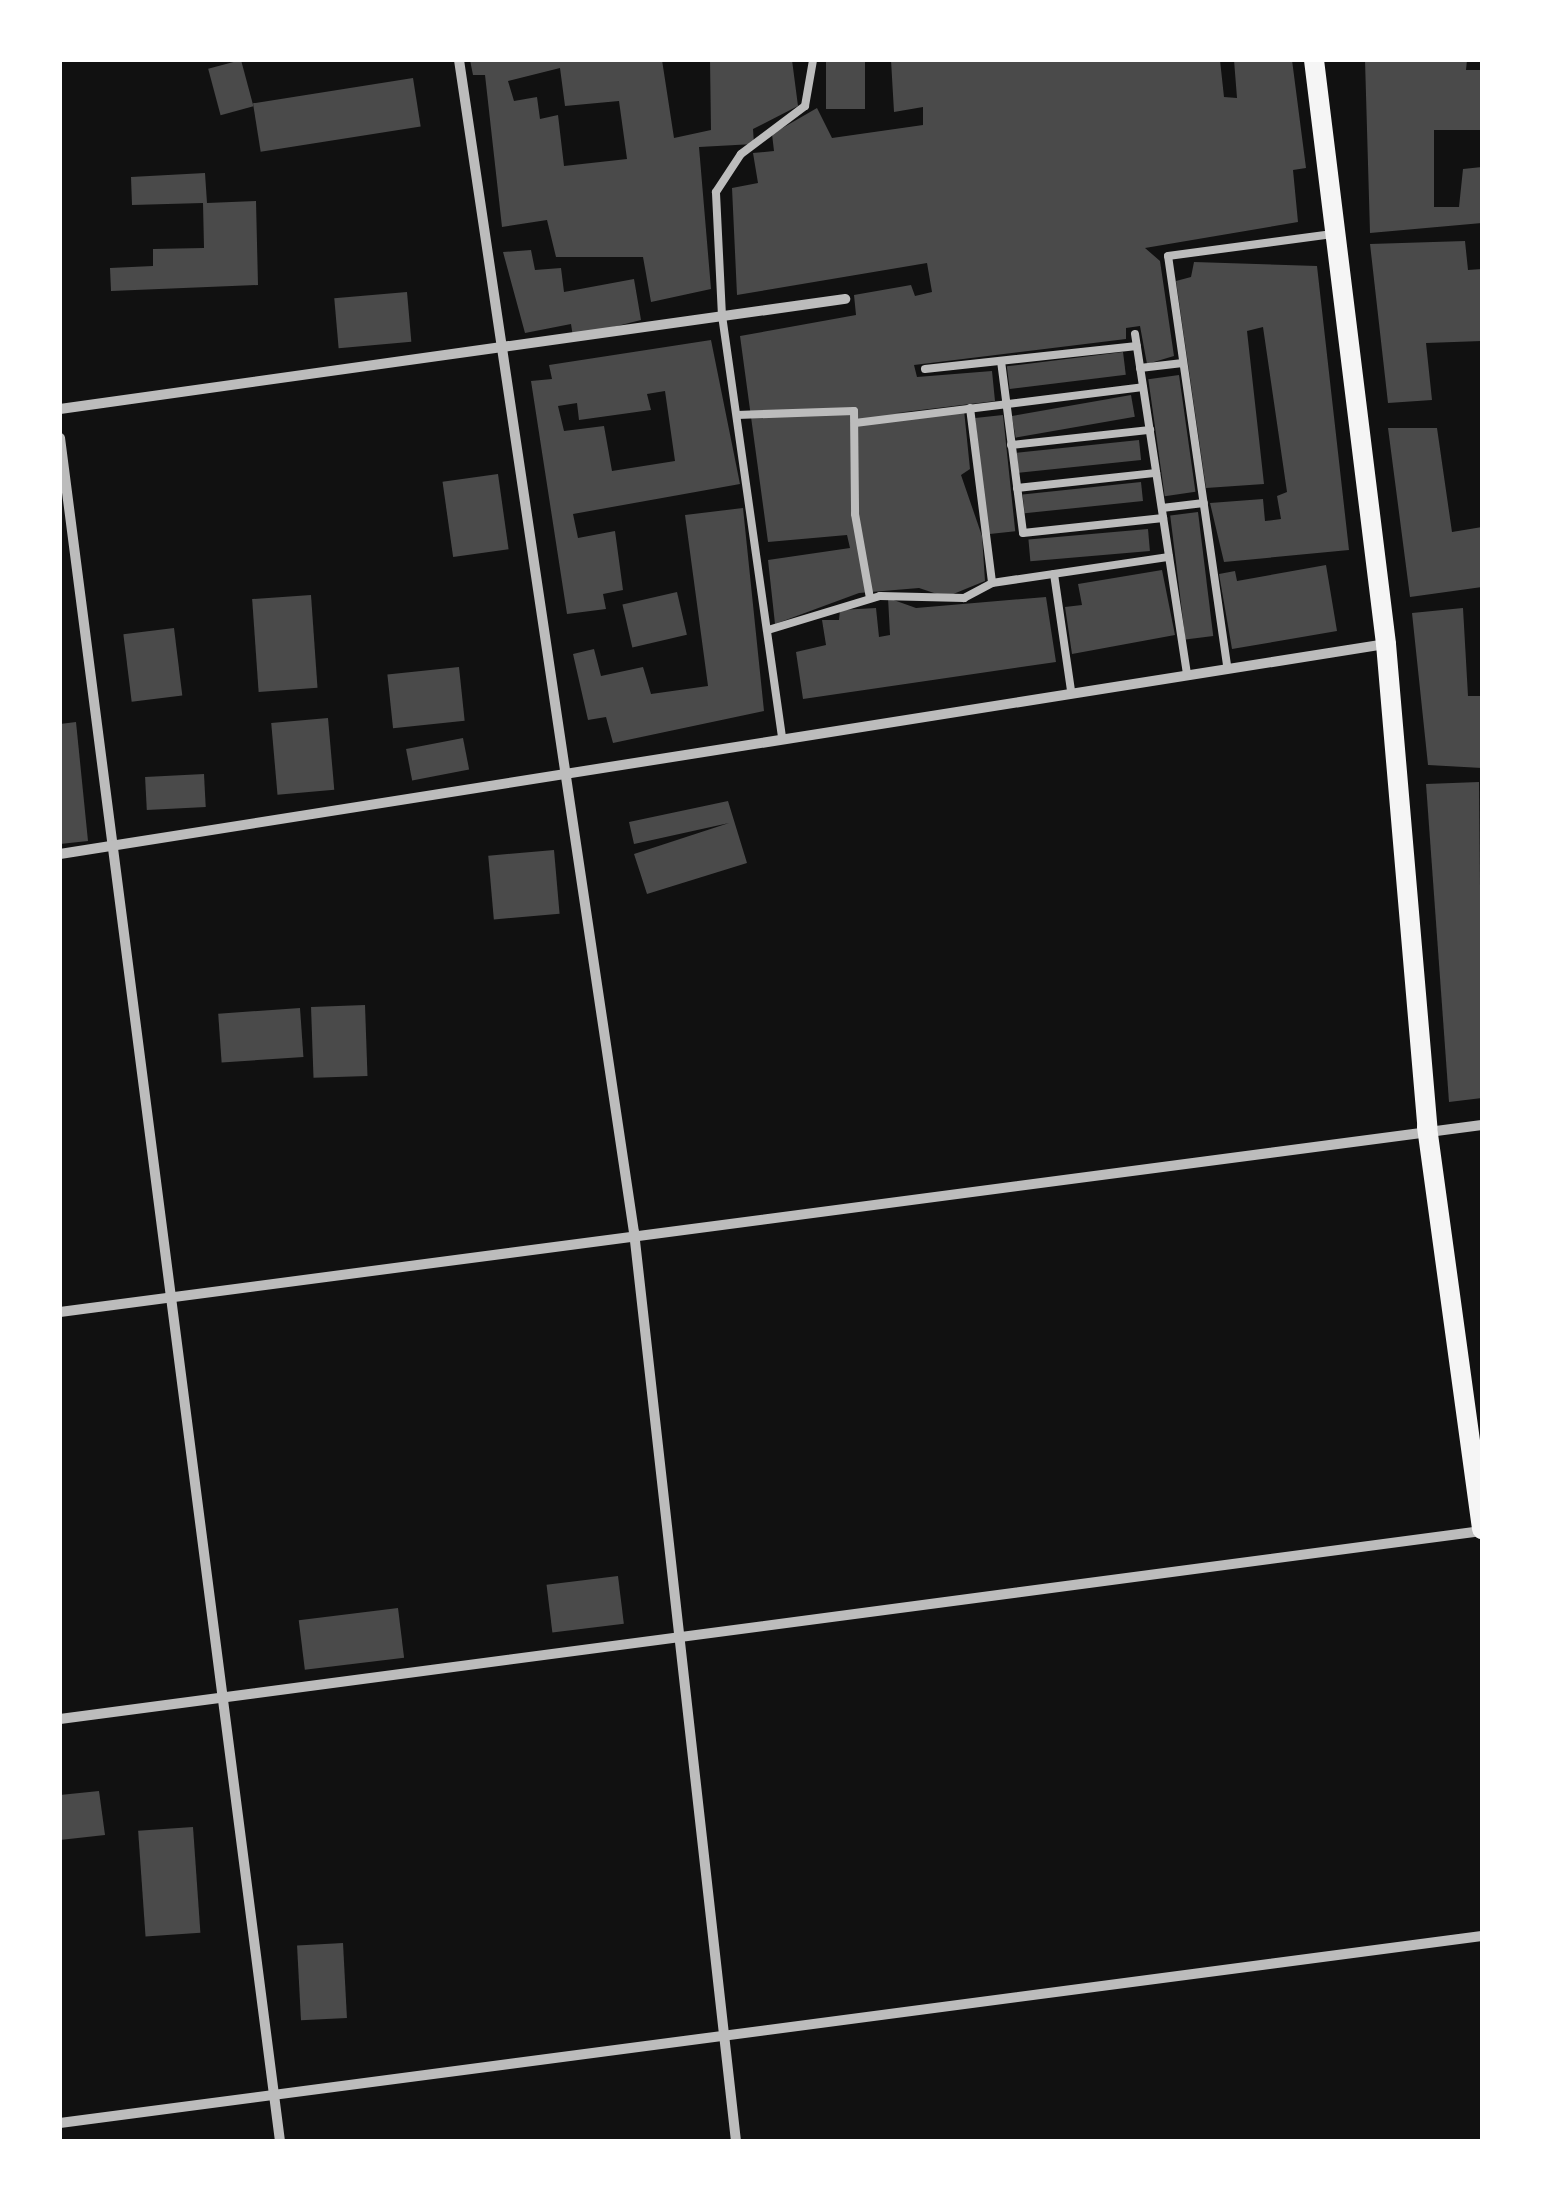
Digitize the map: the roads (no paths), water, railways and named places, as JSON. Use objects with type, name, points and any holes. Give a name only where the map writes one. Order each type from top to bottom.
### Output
[{"type":"main road","points":[[1314,60],[1386,644],[1427,1127],[1482,1530]]},
{"type":"street","points":[[459,60],[634,1232],[736,2141]]},
{"type":"street","points":[[60,409],[845,299]]},
{"type":"street","points":[[60,438],[280,2141]]},
{"type":"street","points":[[60,854],[1187,672],[1386,644]]},
{"type":"street","points":[[60,1312],[1427,1127],[1482,1125]]},
{"type":"street","points":[[60,1719],[681,1640],[1482,1530]]},
{"type":"street","points":[[60,2122],[274,2089],[724,2036],[1482,1936]]},
{"type":"lane","points":[[782,737],[722,316],[716,192],[740,154],[805,106],[814,60]]},
{"type":"lane","points":[[1226,666],[1168,256],[1335,234]]},
{"type":"lane","points":[[1135,334],[1187,672]]},
{"type":"lane","points":[[926,370],[1137,346]]},
{"type":"lane","points":[[1001,361],[1023,533],[1204,503]]},
{"type":"lane","points":[[1140,368],[1183,362]]},
{"type":"lane","points":[[855,423],[1143,387]]},
{"type":"lane","points":[[970,408],[992,584]]},
{"type":"lane","points":[[736,414],[854,411],[855,514],[870,598]]},
{"type":"lane","points":[[1011,445],[1150,430]]},
{"type":"lane","points":[[1016,488],[1156,473]]},
{"type":"lane","points":[[768,630],[870,598],[964,598],[992,584],[1169,558]]},
{"type":"lane","points":[[1054,574],[1071,691]]}]
